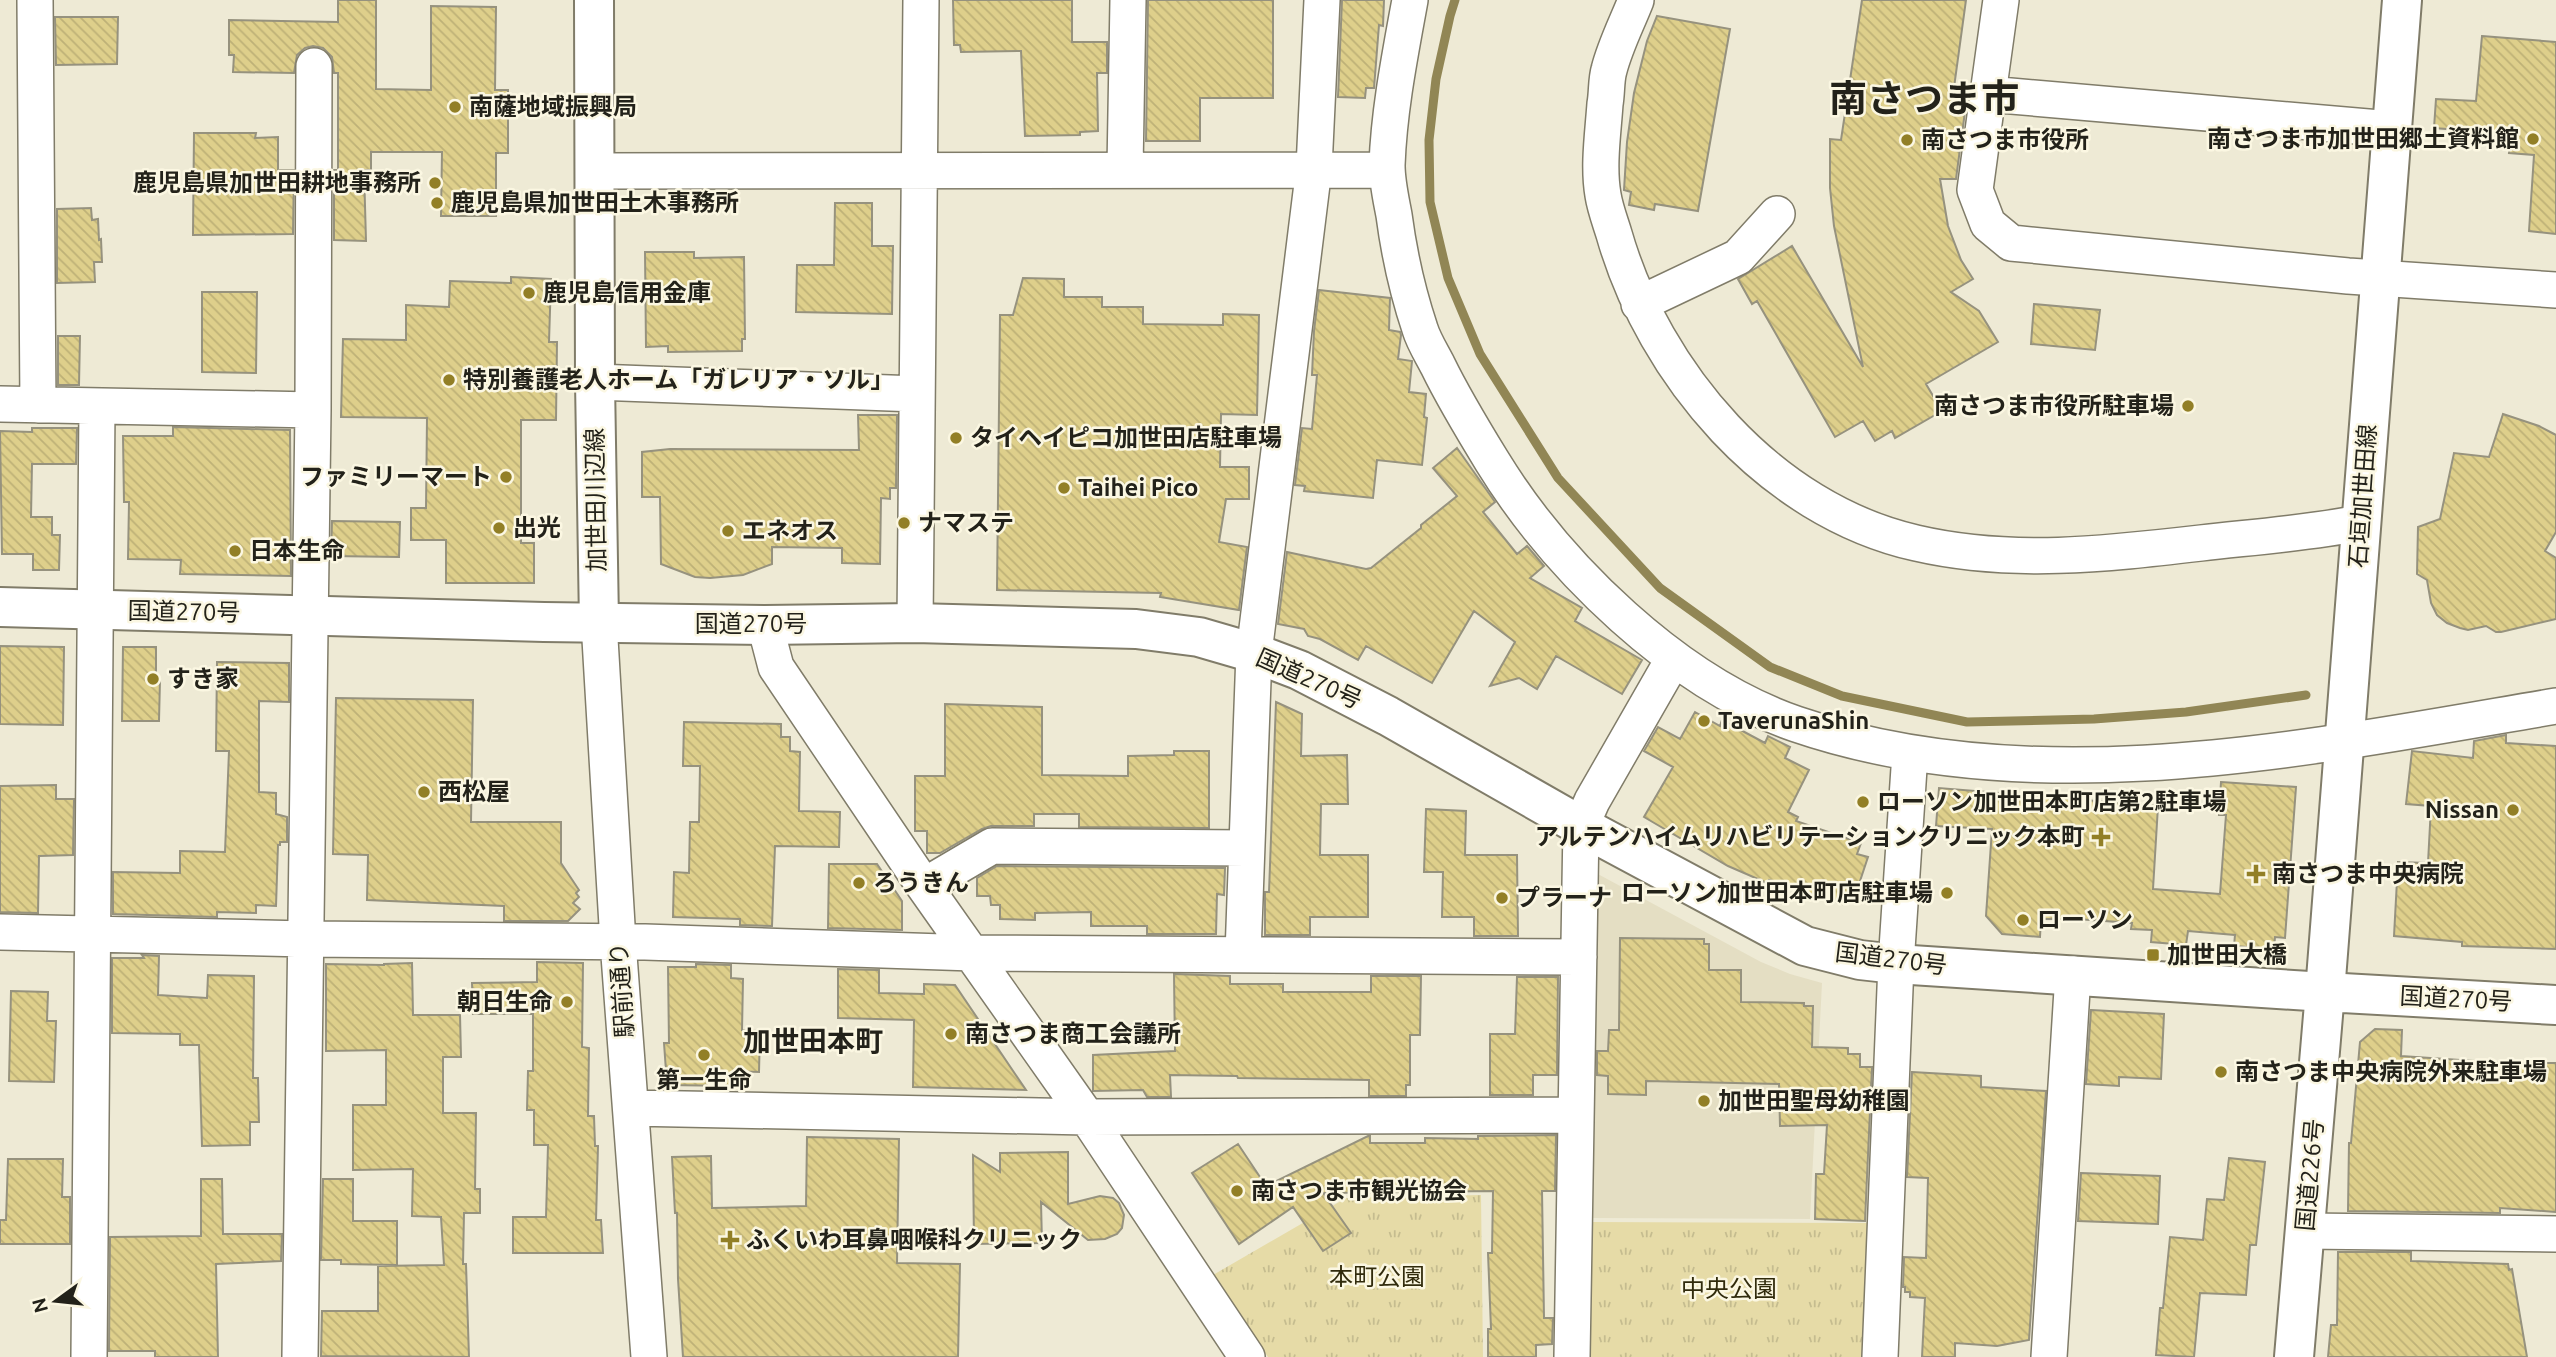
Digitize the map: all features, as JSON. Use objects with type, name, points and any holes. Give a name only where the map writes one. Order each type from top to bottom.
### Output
[{"type":"main road","name":"加世田川辺線","points":[[594,0],[599,622]]},
{"type":"main road","name":"石垣加世田線","points":[[2325,992],[2402,0]]},
{"type":"main road","name":"国道270号","points":[[0,607],[765,625],[915,622],[1136,629],[1199,637],[1299,670],[1388,716],[1581,826],[1805,946],[1860,960],[1896,964],[2556,1004]]},
{"type":"main road","name":"国道226号","points":[[2294,1357],[2325,992]]},
{"type":"street","points":[[35,0],[38,405]]},
{"type":"street","points":[[915,622],[921,0]]},
{"type":"street","points":[[1125,169],[1128,0]]},
{"type":"street","points":[[1243,954],[1254,653],[1314,168],[1322,0]]},
{"type":"street","points":[[1410,0],[1395,79],[1387,170],[1398,242],[1420,331],[1457,405],[1504,481],[1545,536],[1595,590],[1642,634],[1731,694],[1794,723],[1910,753],[2048,766],[2187,759],[2345,733],[2556,706]]},
{"type":"street","points":[[1636,0],[1609,71],[1602,142],[1602,194],[1620,257],[1639,304],[1661,346],[1702,401],[1744,446],[1787,482],[1827,509],[1872,531],[1919,544],[1996,555],[2056,557],[2359,534]]},
{"type":"street","points":[[2001,0],[1975,190],[1988,224],[2011,243],[2380,278],[2556,290]]},
{"type":"street","points":[[300,1357],[313,410],[314,66]]},
{"type":"street","points":[[1988,94],[2391,129]]},
{"type":"street","points":[[595,171],[1387,170]]},
{"type":"street","points":[[1639,304],[1738,257],[1777,214]]},
{"type":"street","points":[[595,382],[917,394]]},
{"type":"street","points":[[0,404],[313,410]]},
{"type":"street","points":[[89,1357],[97,406]]},
{"type":"street","name":"駅前通り","points":[[599,622],[618,942],[649,1357]]},
{"type":"street","points":[[765,625],[776,667],[924,886],[1087,1117],[1247,1357]]},
{"type":"street","points":[[1572,1357],[1581,826],[1674,658]]},
{"type":"street","points":[[1880,1357],[1896,964],[1910,753]]},
{"type":"street","points":[[924,886],[992,846],[1246,848]]},
{"type":"street","points":[[0,932],[618,942],[973,953],[1579,957]]},
{"type":"street","points":[[2049,1357],[2073,974]]},
{"type":"street","points":[[631,1108],[1087,1117],[1576,1115]]},
{"type":"street","points":[[2305,1231],[2556,1234]]},
{"type":"shaded area","name":"加世田聖母幼稚園","points":[[1596,873],[1761,962],[1822,983],[1810,1219],[1591,1218]]},
{"type":"green space","name":"本町公園","points":[[1481,1195],[1483,1357],[1268,1357],[1213,1275],[1346,1198]]},
{"type":"green space","name":"中央公園","points":[[1591,1222],[1870,1223],[1863,1357],[1588,1357]]},
{"type":"building","points":[[338,0],[376,0],[376,89],[431,90],[431,6],[496,7],[495,90],[508,90],[508,153],[496,153],[496,216],[441,216],[442,152],[371,152],[371,170],[364,170],[366,241],[334,240],[334,170],[338,170],[338,73],[334,73],[332,57],[323,48],[313,46],[305,48],[297,55],[294,73],[233,72],[234,55],[229,55],[229,20],[338,22]]},
{"type":"building","points":[[953,0],[1072,0],[1072,42],[1107,42],[1107,73],[1097,73],[1098,131],[1080,132],[1080,135],[1025,136],[1021,51],[961,52],[960,45],[954,45]]},
{"type":"building","points":[[1148,0],[1273,0],[1273,98],[1200,98],[1200,141],[1146,141]]},
{"type":"building","points":[[1342,0],[1384,0],[1383,26],[1379,25],[1374,88],[1366,88],[1365,98],[1338,97]]},
{"type":"building","points":[[1862,0],[1966,0],[1952,102],[1966,104],[1956,179],[1940,179],[1948,226],[1961,260],[1973,279],[1951,292],[1979,311],[1998,342],[1926,384],[1942,411],[1895,438],[1892,431],[1875,441],[1863,421],[1835,437],[1757,301],[1752,304],[1738,279],[1792,246],[1863,367],[1834,226],[1830,188],[1830,139],[1841,140]]},
{"type":"building","points":[[1657,16],[1730,29],[1698,211],[1655,204],[1654,210],[1629,205],[1631,192],[1624,190],[1634,93],[1647,41]]},
{"type":"building","points":[[55,17],[118,17],[117,64],[56,65]]},
{"type":"building","name":"南さつま市加世田郷土資料館","points":[[2482,36],[2556,42],[2556,234],[2529,231],[2534,155],[2509,153],[2511,134],[2434,128],[2436,99],[2476,101]]},
{"type":"building","points":[[194,133],[256,133],[255,138],[278,137],[278,170],[294,170],[293,234],[193,235]]},
{"type":"building","points":[[835,203],[872,203],[872,246],[893,246],[892,314],[796,312],[797,265],[834,265]]},
{"type":"building","points":[[91,208],[92,220],[98,219],[99,240],[101,239],[102,262],[94,262],[95,282],[57,283],[57,209]]},
{"type":"building","points":[[645,252],[694,252],[694,258],[744,257],[745,339],[742,339],[742,351],[668,352],[668,346],[646,347]]},
{"type":"building","points":[[511,277],[551,279],[549,342],[557,342],[556,420],[521,420],[521,543],[534,543],[534,583],[446,583],[446,540],[411,540],[411,508],[426,508],[427,418],[341,417],[343,339],[406,340],[406,305],[449,307],[450,281],[511,283]]},
{"type":"building","name":"Taihei Pico","points":[[1023,278],[1064,279],[1064,297],[1102,297],[1102,307],[1143,307],[1143,324],[1223,325],[1223,314],[1259,315],[1257,415],[1221,414],[1220,467],[1249,467],[1249,499],[1226,499],[1219,542],[1247,547],[1239,610],[1160,597],[1161,593],[997,590],[1000,315],[1013,315]]},
{"type":"building","points":[[1319,290],[1390,298],[1389,330],[1400,332],[1401,335],[1398,359],[1412,361],[1409,392],[1426,394],[1424,417],[1427,418],[1422,465],[1377,460],[1373,498],[1304,491],[1305,486],[1295,485],[1302,428],[1312,429],[1317,375],[1312,375],[1314,331]]},
{"type":"building","points":[[202,292],[257,292],[256,373],[202,372]]},
{"type":"building","points":[[2034,304],[2100,310],[2095,350],[2031,344]]},
{"type":"building","points":[[58,336],[80,336],[79,385],[58,385]]},
{"type":"building","points":[[2503,414],[2539,426],[2556,435],[2556,532],[2545,551],[2556,558],[2556,619],[2501,632],[2486,626],[2468,630],[2447,623],[2437,615],[2431,603],[2427,580],[2417,574],[2418,527],[2440,519],[2454,453],[2489,457]]},
{"type":"building","points":[[858,415],[897,415],[896,488],[890,488],[890,499],[881,498],[880,564],[842,563],[842,548],[772,547],[772,564],[743,575],[695,577],[661,564],[660,497],[642,497],[642,452],[670,449],[859,450]]},
{"type":"building","points":[[173,427],[290,430],[291,576],[180,574],[181,560],[128,559],[129,502],[124,502],[123,436],[173,436]]},
{"type":"building","points":[[32,428],[77,428],[76,464],[32,464],[31,517],[52,517],[52,535],[60,535],[59,570],[33,570],[33,554],[2,554],[0,431],[32,432]]},
{"type":"building","points":[[1457,448],[1495,502],[1483,512],[1517,554],[1527,546],[1544,566],[1530,578],[1582,608],[1575,621],[1642,660],[1622,694],[1556,656],[1537,689],[1519,678],[1490,686],[1515,642],[1474,611],[1432,683],[1366,646],[1358,660],[1320,639],[1308,636],[1304,629],[1278,624],[1287,552],[1371,568],[1457,496],[1433,468]]},
{"type":"building","points":[[332,521],[400,522],[399,557],[331,556]]},
{"type":"building","points":[[0,646],[64,647],[63,725],[0,724]]},
{"type":"building","points":[[123,647],[156,647],[156,680],[160,680],[159,721],[122,721]]},
{"type":"building","points":[[217,662],[289,663],[289,702],[259,701],[259,792],[276,793],[276,814],[287,817],[287,842],[280,842],[278,845],[276,906],[256,905],[256,913],[217,912],[217,917],[113,914],[113,872],[180,873],[180,851],[225,852],[229,751],[216,751]]},
{"type":"building","points":[[336,698],[473,700],[471,822],[561,822],[561,863],[579,890],[576,893],[579,897],[573,903],[580,909],[568,921],[504,921],[504,906],[367,900],[368,855],[333,854]]},
{"type":"building","points":[[1276,702],[1302,714],[1301,756],[1347,755],[1348,804],[1321,804],[1320,855],[1368,855],[1368,917],[1310,917],[1310,935],[1265,935]]},
{"type":"building","points":[[945,704],[1042,707],[1042,775],[1128,776],[1128,756],[1174,755],[1174,751],[1209,751],[1209,828],[1079,827],[1079,814],[1034,814],[1034,826],[991,826],[940,853],[927,853],[927,831],[915,831],[915,776],[945,776]]},
{"type":"building","points":[[1695,712],[1720,726],[1722,720],[1765,743],[1768,736],[1790,747],[1785,758],[1809,770],[1788,812],[1798,817],[1796,821],[1861,843],[1857,854],[1868,857],[1854,899],[1844,896],[1842,904],[1769,880],[1767,883],[1728,866],[1644,817],[1673,767],[1644,751],[1658,727],[1680,739]]},
{"type":"building","points":[[684,722],[781,724],[781,737],[790,737],[790,751],[800,752],[799,811],[840,812],[839,847],[775,846],[772,926],[740,925],[740,919],[673,917],[674,872],[689,873],[690,822],[699,822],[700,766],[683,766]]},
{"type":"building","name":"Nissan","points":[[2506,735],[2506,743],[2556,746],[2556,949],[2462,946],[2462,942],[2394,936],[2398,862],[2428,863],[2431,806],[2406,804],[2412,751],[2473,758],[2474,741]]},
{"type":"building","points":[[2221,782],[2296,787],[2285,938],[2275,937],[2274,949],[2234,946],[2235,935],[2188,931],[2186,945],[2151,942],[2152,930],[2131,929],[2132,923],[2076,919],[2041,919],[2040,937],[2002,934],[1986,916],[1992,829],[1936,826],[1939,788],[2158,806],[2153,889],[2220,894],[2226,815],[2219,815]]},
{"type":"building","points":[[56,785],[56,799],[74,799],[73,855],[39,856],[38,913],[0,912],[0,786]]},
{"type":"building","points":[[1426,809],[1466,811],[1465,855],[1517,855],[1518,936],[1474,936],[1474,917],[1442,917],[1443,872],[1424,872]]},
{"type":"building","name":"ろうきん","points":[[829,864],[877,864],[902,901],[902,930],[828,928]]},
{"type":"building","points":[[997,866],[1225,868],[1224,895],[1217,894],[1216,934],[1147,934],[1147,926],[1091,926],[1091,912],[1035,913],[1035,920],[1000,919],[1000,905],[991,905],[990,896],[977,896],[977,878]]},
{"type":"building","points":[[1620,938],[1704,939],[1704,944],[1709,944],[1709,970],[1741,970],[1741,1002],[1804,1003],[1804,1006],[1813,1006],[1812,1047],[1848,1048],[1848,1054],[1860,1054],[1860,1067],[1872,1067],[1865,1221],[1815,1219],[1816,1174],[1824,1174],[1827,1125],[1780,1126],[1779,1084],[1646,1081],[1646,1095],[1608,1094],[1608,1076],[1597,1075],[1597,1051],[1608,1051],[1609,1030],[1619,1030]]},
{"type":"building","points":[[142,955],[159,956],[158,995],[207,998],[208,975],[254,976],[253,1078],[258,1078],[259,1122],[250,1122],[250,1145],[202,1146],[199,1045],[180,1045],[180,1034],[112,1033],[112,958],[144,958]]},
{"type":"building","points":[[537,962],[583,963],[582,1047],[589,1048],[588,1116],[594,1116],[595,1146],[598,1146],[596,1220],[601,1220],[603,1253],[513,1253],[513,1217],[546,1217],[548,1145],[534,1145],[534,1110],[527,1110],[528,1071],[533,1071],[533,1014],[473,1014],[472,983],[537,982]]},
{"type":"building","points":[[412,963],[413,1015],[460,1015],[461,1057],[443,1057],[443,1113],[476,1113],[475,1189],[480,1189],[480,1213],[464,1213],[463,1264],[466,1264],[469,1357],[321,1356],[322,1311],[378,1311],[378,1266],[444,1265],[441,1217],[412,1216],[413,1169],[353,1170],[353,1105],[386,1105],[386,1050],[326,1051],[326,964]]},
{"type":"building","points":[[696,964],[731,965],[731,978],[743,979],[742,1030],[760,1031],[759,1072],[733,1071],[733,1086],[667,1085],[664,1043],[669,1043],[668,967],[696,967]]},
{"type":"building","name":"南さつま商工会議所","points":[[838,969],[879,970],[879,993],[924,994],[924,984],[955,985],[1026,1090],[913,1087],[914,1020],[838,1018]]},
{"type":"building","points":[[1174,974],[1230,976],[1230,984],[1283,984],[1283,992],[1371,992],[1371,976],[1421,976],[1420,1035],[1410,1035],[1410,1085],[1406,1085],[1406,1096],[1369,1096],[1369,1080],[1237,1076],[1170,1075],[1171,1097],[1147,1097],[1143,1090],[1093,1091],[1093,1055],[1175,1051]]},
{"type":"building","points":[[1517,977],[1558,977],[1557,1075],[1533,1075],[1533,1095],[1490,1095],[1490,1034],[1515,1034]]},
{"type":"building","points":[[11,991],[48,992],[47,1021],[56,1021],[54,1082],[9,1081]]},
{"type":"building","points":[[2091,1010],[2164,1014],[2161,1079],[2119,1077],[2119,1086],[2086,1084]]},
{"type":"building","points":[[2375,1029],[2402,1030],[2401,1056],[2505,1063],[2556,1063],[2556,1212],[2500,1208],[2500,1213],[2348,1211],[2349,1143],[2360,1042]]},
{"type":"building","points":[[1912,1072],[1981,1076],[1981,1087],[2046,1091],[2029,1340],[1997,1346],[1955,1343],[1955,1357],[1922,1357],[1925,1298],[1910,1297],[1910,1292],[1905,1292],[1903,1287],[1904,1257],[1926,1258],[1928,1178],[1907,1177]]},
{"type":"building","points":[[1556,1135],[1555,1191],[1542,1191],[1544,1318],[1553,1318],[1552,1344],[1536,1345],[1536,1357],[1488,1357],[1488,1329],[1491,1329],[1488,1253],[1492,1253],[1493,1191],[1323,1193],[1351,1233],[1323,1251],[1293,1207],[1239,1244],[1192,1173],[1238,1144],[1266,1186],[1368,1136],[1370,1143],[1425,1143],[1425,1138],[1478,1139],[1478,1136]]},
{"type":"building","points":[[807,1137],[899,1139],[897,1263],[960,1264],[958,1357],[683,1357],[672,1157],[711,1156],[712,1208],[806,1206]]},
{"type":"building","points":[[1068,1152],[1068,1204],[1100,1196],[1113,1198],[1119,1203],[1124,1215],[1122,1228],[1117,1234],[1105,1239],[1088,1240],[1041,1202],[1042,1243],[974,1244],[973,1155],[1000,1172],[1000,1153]]},
{"type":"building","points":[[2229,1158],[2265,1162],[2256,1245],[2250,1245],[2246,1295],[2200,1293],[2194,1357],[2156,1355],[2170,1237],[2203,1240],[2207,1199],[2224,1200]]},
{"type":"building","points":[[8,1159],[63,1159],[62,1197],[70,1197],[70,1244],[0,1244],[0,1220],[6,1220]]},
{"type":"building","points":[[2081,1173],[2160,1176],[2158,1224],[2078,1221]]},
{"type":"building","points":[[201,1179],[222,1179],[223,1234],[282,1234],[281,1261],[216,1264],[218,1357],[155,1357],[155,1351],[109,1351],[110,1237],[201,1236]]},
{"type":"building","points":[[323,1179],[353,1179],[353,1221],[397,1221],[397,1265],[341,1264],[341,1260],[321,1260]]},
{"type":"building","points":[[2338,1252],[2411,1252],[2411,1261],[2508,1264],[2509,1270],[2512,1269],[2527,1357],[2328,1357],[2331,1325],[2337,1325]]},
{"type":"waterway","points":[[1455,0],[1436,79],[1429,140],[1430,202],[1448,278],[1480,354],[1558,478],[1660,588],[1770,667],[1842,696],[1967,722],[2094,719],[2186,712],[2306,695]]},
{"type":"place","name":"南薩地域振興局","points":[[455,107]]},
{"type":"place","name":"南さつま市加世田郷土資料館","points":[[2533,139]]},
{"type":"place","name":"南さつま市役所","points":[[1907,140]]},
{"type":"place","name":"鹿児島県加世田耕地事務所","points":[[435,183]]},
{"type":"place","name":"鹿児島県加世田土木事務所","points":[[437,203]]},
{"type":"place","name":"鹿児島信用金庫","points":[[529,293]]},
{"type":"place","name":"特別養護老人ホーム「ガレリア・ソル」","points":[[449,380]]},
{"type":"place","name":"南さつま市役所駐車場","points":[[2188,406]]},
{"type":"place","name":"タイヘイピコ加世田店駐車場","points":[[956,438]]},
{"type":"place","name":"ファミリーマート","points":[[506,477]]},
{"type":"place","name":"Taihei Pico","points":[[1064,488]]},
{"type":"place","name":"ナマステ","points":[[904,523]]},
{"type":"place","name":"出光","points":[[499,528]]},
{"type":"place","name":"エネオス","points":[[728,531]]},
{"type":"place","name":"日本生命","points":[[235,551]]},
{"type":"place","name":"すき家","points":[[153,679]]},
{"type":"place","name":"TaverunaShin","points":[[1704,721]]},
{"type":"place","name":"西松屋","points":[[424,792]]},
{"type":"place","name":"ローソン加世田本町店第2駐車場","points":[[1863,802]]},
{"type":"place","name":"Nissan","points":[[2513,810]]},
{"type":"place","name":"アルテンハイムリハビリテーションクリニック本町","points":[[2101,837]]},
{"type":"place","name":"南さつま中央病院","points":[[2256,874]]},
{"type":"place","name":"ろうきん","points":[[859,883]]},
{"type":"place","name":"ローソン加世田本町店駐車場","points":[[1947,893]]},
{"type":"place","name":"プラーナ","points":[[1502,898]]},
{"type":"place","name":"ローソン","points":[[2023,920]]},
{"type":"place","name":"加世田大橋","points":[[2153,955]]},
{"type":"place","name":"朝日生命","points":[[567,1002]]},
{"type":"place","name":"南さつま商工会議所","points":[[951,1034]]},
{"type":"place","name":"第一生命","points":[[704,1055]]},
{"type":"place","name":"南さつま中央病院外来駐車場","points":[[2221,1072]]},
{"type":"place","name":"加世田聖母幼稚園","points":[[1704,1101]]},
{"type":"place","name":"南さつま市観光協会","points":[[1237,1191]]},
{"type":"place","name":"ふくいわ耳鼻咽喉科クリニック","points":[[730,1240]]},
{"type":"district","name":"南さつま市","points":[[1924,99]]},
{"type":"district","name":"加世田本町","points":[[813,1041]]}]
